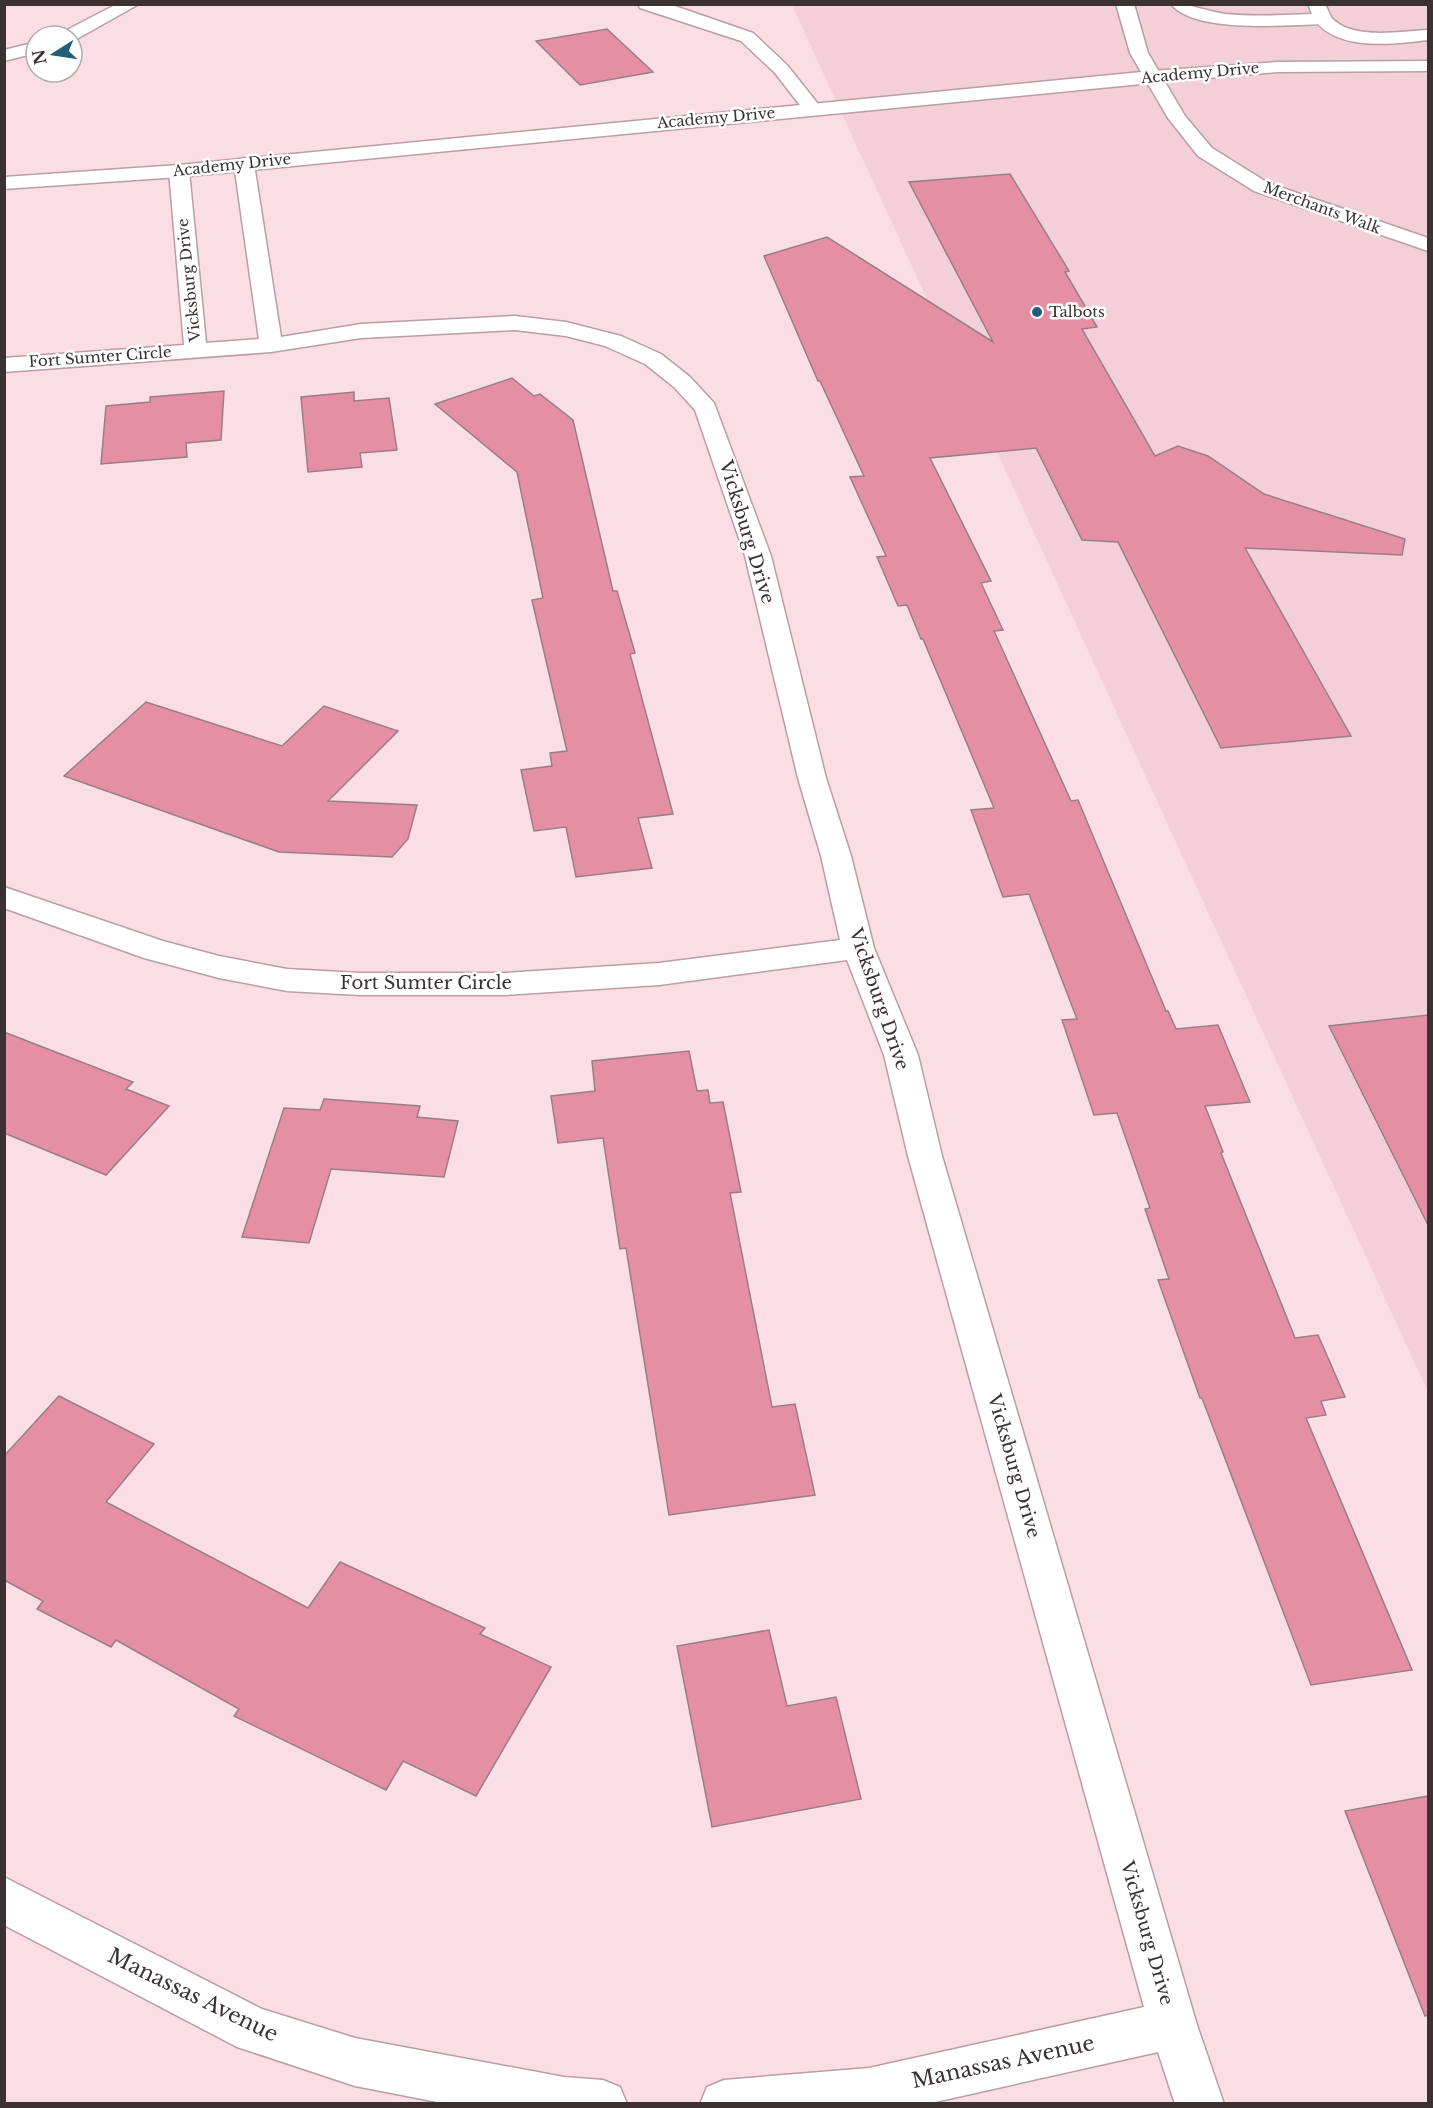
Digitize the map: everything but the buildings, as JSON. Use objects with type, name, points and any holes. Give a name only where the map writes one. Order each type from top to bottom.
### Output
[{"type":"street","points":[[84,28],[131,4]]},
{"type":"street","points":[[646,4],[747,38],[781,69],[813,109]]},
{"type":"street","name":"Merchants Walk","points":[[1125,4],[1139,54],[1177,118],[1205,152],[1261,187],[1428,245]]},
{"type":"street","points":[[1179,4],[1196,14],[1216,18],[1319,12],[1326,25],[1354,36],[1428,35]]},
{"type":"street","name":"Academy Drive","points":[[4,183],[179,171],[1152,77],[1278,67],[1428,66]]},
{"type":"street","points":[[244,164],[270,345]]},
{"type":"street","name":"Vicksburg Drive","points":[[179,171],[196,351],[270,345],[361,331],[515,323],[566,329],[613,341],[653,359],[682,382],[706,408],[758,556],[812,778],[836,856],[858,948],[901,1055],[925,1156],[1173,2025],[1200,2103]]},
{"type":"street","name":"Fort Sumter Circle","points":[[4,365],[196,351]]},
{"type":"street","name":"Fort Sumter Circle","points":[[4,897],[155,950],[219,967],[287,980],[360,984],[506,984],[659,974],[858,948]]},
{"type":"street","name":"Manassas Avenue","points":[[4,1900],[254,2030],[355,2062],[564,2101],[603,2103]]},
{"type":"street","name":"Manassas Avenue","points":[[724,2103],[868,2091],[1173,2025]]},
{"type":"shaded area","points":[[792,5],[1428,5],[1428,1392],[859,151]]},
{"type":"place","name":"Talbots","points":[[1037,312]]}]
